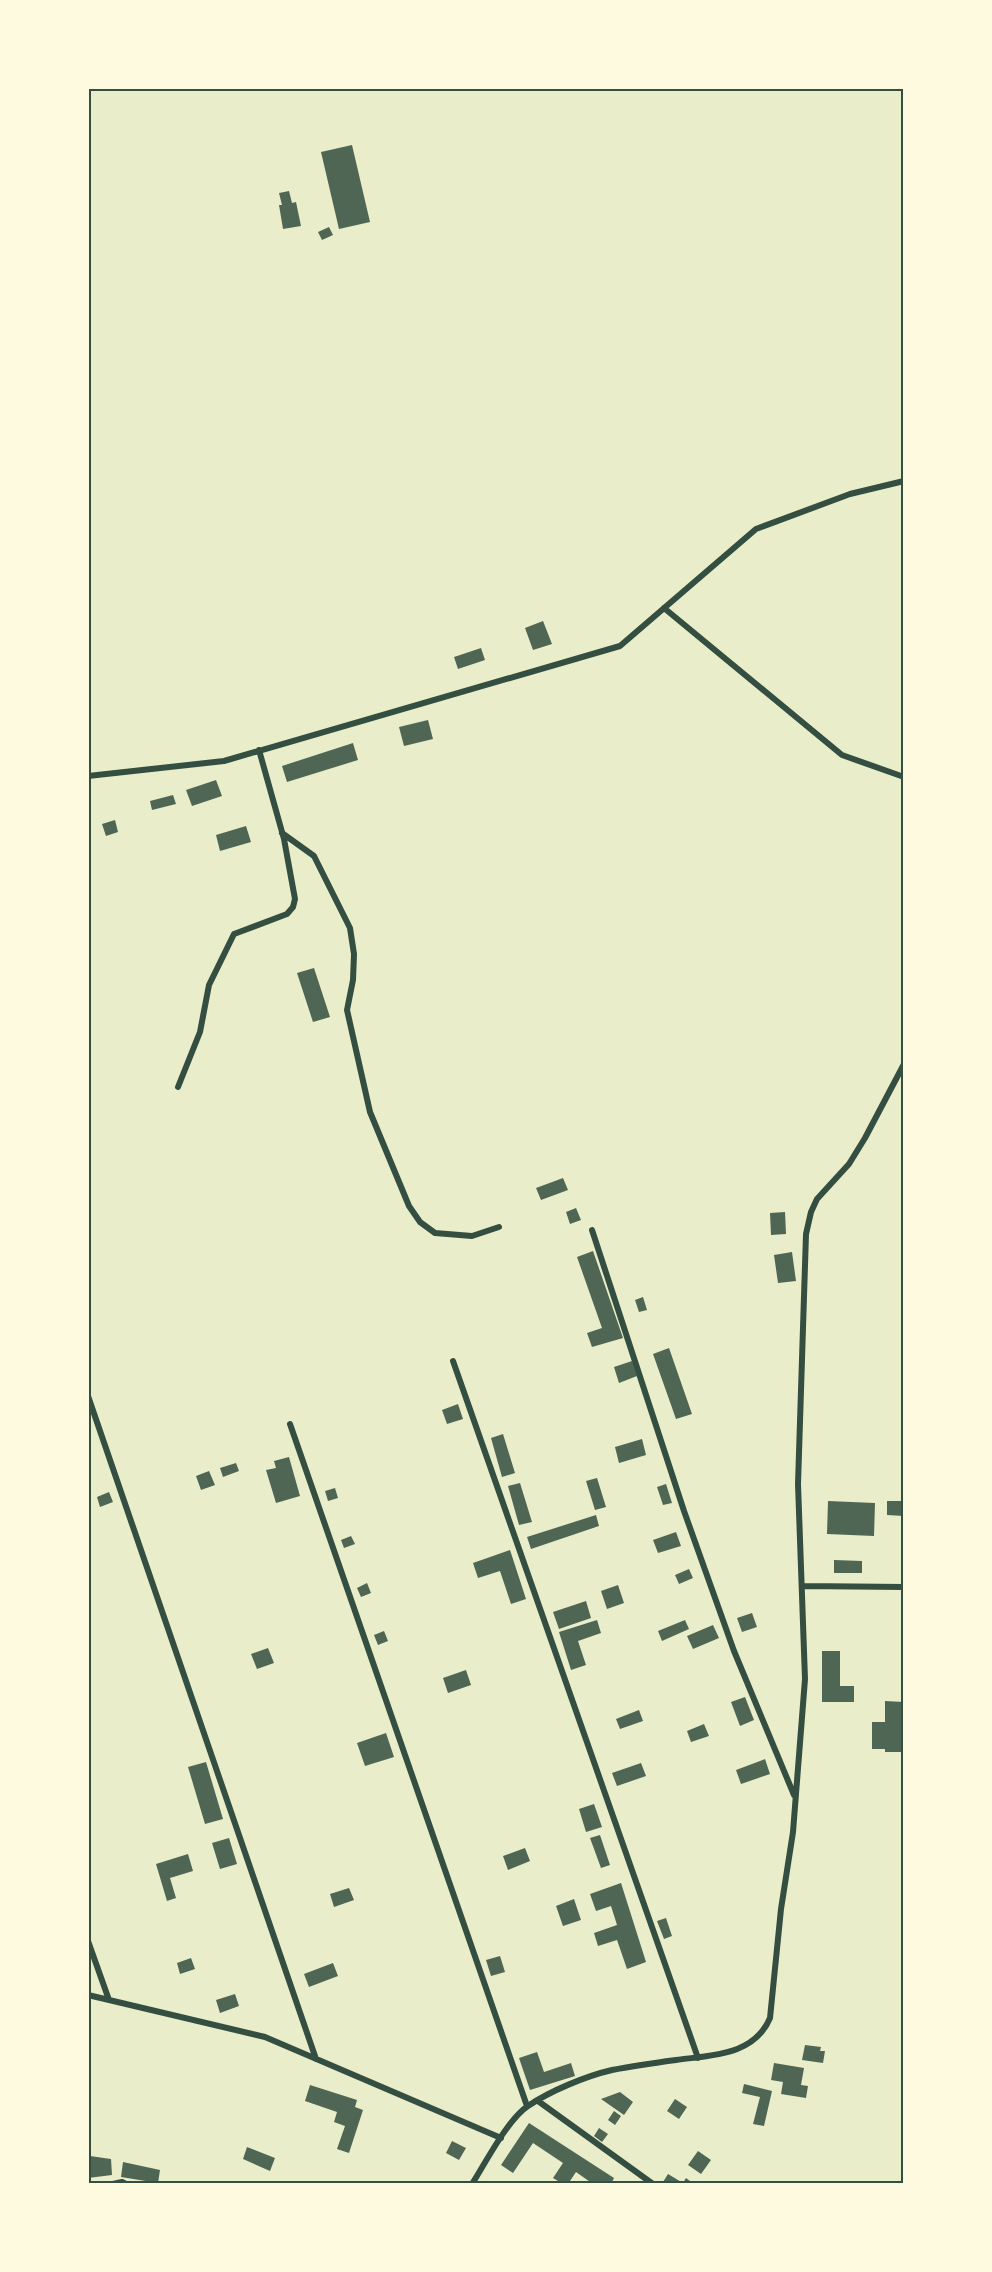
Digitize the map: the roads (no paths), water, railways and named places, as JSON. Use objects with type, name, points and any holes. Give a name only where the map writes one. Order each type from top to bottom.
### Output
[{"type":"street","points":[[88,776],[224,761],[620,646],[756,529],[850,494],[903,482]]},
{"type":"street","points":[[664,608],[842,754],[903,777]]},
{"type":"street","points":[[178,1088],[200,1032],[208,985],[234,934],[287,914],[293,907],[295,899],[282,833],[259,750]]},
{"type":"street","points":[[282,833],[314,856],[350,928],[354,954],[353,980],[347,1011],[370,1112],[409,1206],[420,1222],[435,1233],[472,1236],[499,1227]]},
{"type":"street","points":[[472,2184],[514,2119],[527,2106],[575,2083],[610,2071],[718,2055],[749,2044],[766,2028],[770,2018],[792,1832],[805,1679],[798,1484],[806,1234],[811,1212],[817,1199],[849,1164],[903,1064]]},
{"type":"street","points":[[592,1230],[699,1554],[734,1651],[794,1795]]},
{"type":"street","points":[[453,1361],[698,2058]]},
{"type":"street","points":[[88,1396],[316,2059]]},
{"type":"street","points":[[290,1424],[527,2106]]},
{"type":"street","points":[[802,1586],[903,1587]]},
{"type":"street","points":[[88,1941],[109,2000]]},
{"type":"street","points":[[88,1995],[265,2037],[501,2138]]},
{"type":"street","points":[[538,2101],[653,2184]]},
{"type":"street","points":[[113,2184],[122,2182],[126,2184]]}]
